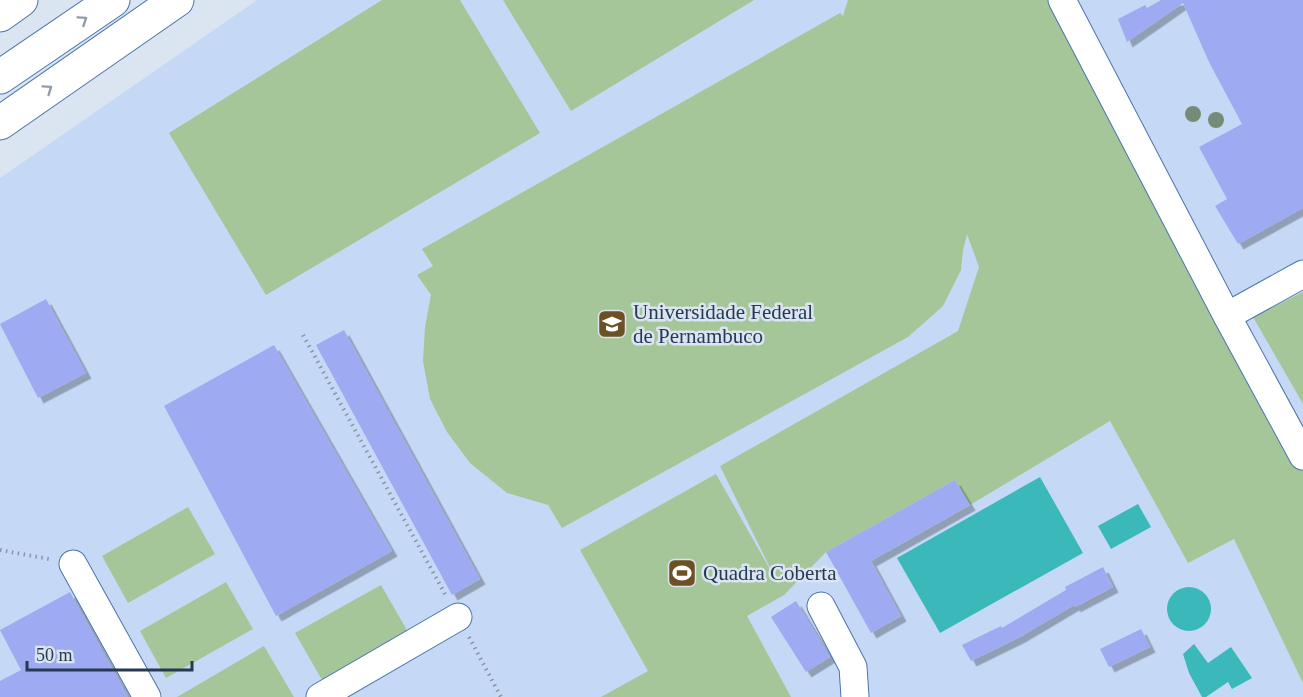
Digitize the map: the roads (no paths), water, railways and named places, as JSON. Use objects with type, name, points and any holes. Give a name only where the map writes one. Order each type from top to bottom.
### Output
[{"type":"main road","points":[[0,15],[21,0]]},
{"type":"main road","points":[[0,77],[113,0]]},
{"type":"main road","points":[[0,123],[177,0]]},
{"type":"lane","points":[[1062,0],[1303,456]]},
{"type":"lane","points":[[1227,316],[1303,274]]},
{"type":"lane","points":[[73,564],[147,697]]},
{"type":"lane","points":[[820,606],[854,667],[855,697]]},
{"type":"lane","points":[[320,697],[458,617]]},
{"type":"water","points":[[1040,477],[1083,553],[940,633],[897,558]]},
{"type":"water","points":[[1138,504],[1151,527],[1111,549],[1098,526]]},
{"type":"water","points":[[1189,587],[1205,593],[1211,609],[1205,625],[1189,631],[1173,625],[1167,609],[1173,593]]},
{"type":"water","points":[[1194,644],[1208,663],[1231,647],[1252,678],[1232,689],[1228,682],[1206,697],[1202,697],[1189,673],[1183,654]]},
{"type":"place","name":"Universidade Federal de Pernambuco","points":[[612,324]]},
{"type":"place","name":"Quadra Coberta","points":[[682,573]]}]
